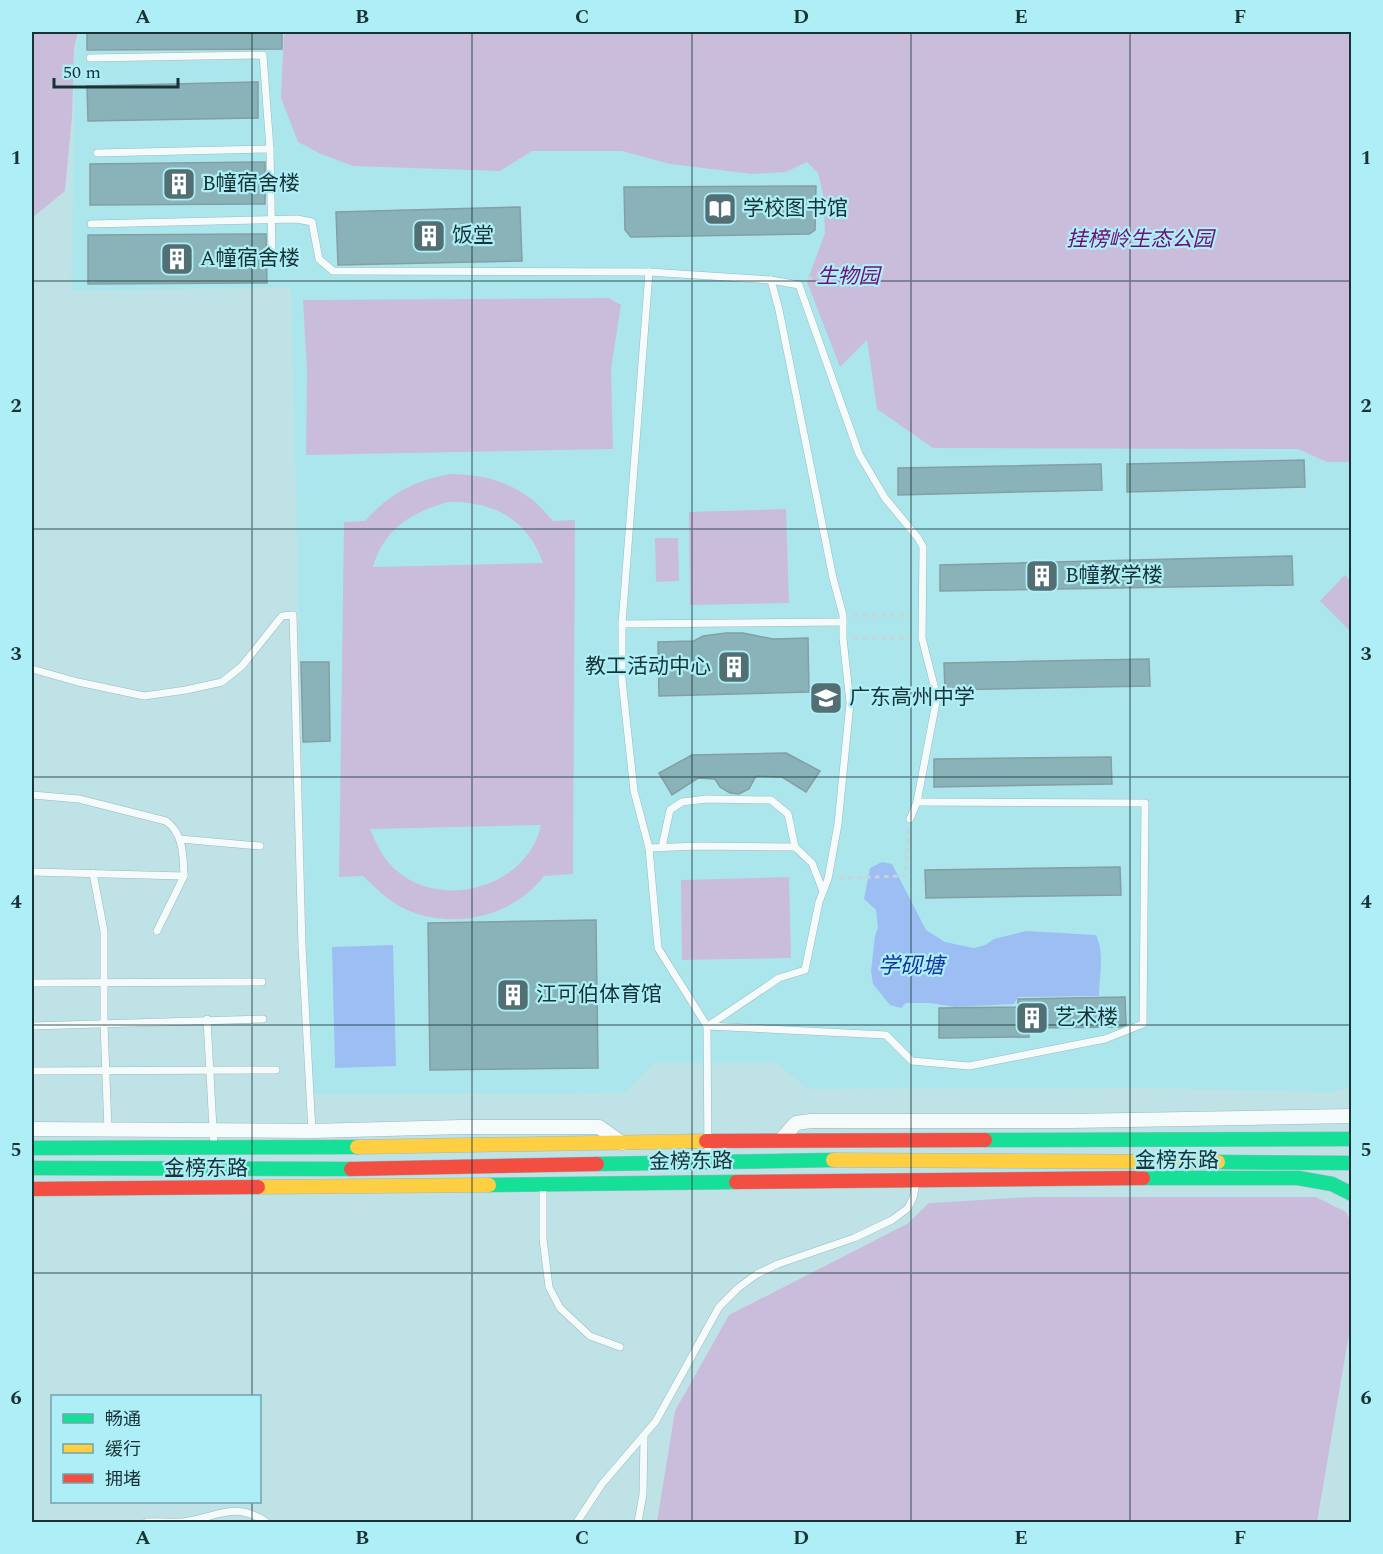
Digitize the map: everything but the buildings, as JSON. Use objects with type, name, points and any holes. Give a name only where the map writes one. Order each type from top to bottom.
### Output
[{"type":"street","points":[[781,1140],[796,1123],[811,1121],[1071,1121],[1352,1116]]},
{"type":"street","points":[[32,1129],[312,1131],[461,1126],[599,1127],[622,1143]]},
{"type":"street","points":[[986,1179],[987,1139]]},
{"type":"street","name":"金榜东路","points":[[32,1148],[313,1148],[781,1140],[1352,1139]]},
{"type":"street","points":[[494,1146],[495,1166]]},
{"type":"street","name":"金榜东路","points":[[32,1168],[314,1170],[708,1161],[1352,1163]]},
{"type":"street","points":[[69,1168],[69,1189]]},
{"type":"street","points":[[152,1169],[152,1188]]},
{"type":"street","points":[[329,1169],[330,1186]]},
{"type":"street","points":[[32,1189],[1301,1178],[1342,1187],[1352,1194]]},
{"type":"lane","points":[[90,58],[263,55],[270,149],[272,256]]},
{"type":"lane","points":[[97,153],[270,149]]},
{"type":"lane","points":[[91,224],[297,219],[312,222],[319,259],[333,271],[649,272],[771,280],[800,285],[859,454],[885,498],[923,547],[922,638],[937,698],[917,802],[910,819]]},
{"type":"lane","points":[[649,272],[622,624],[622,680],[634,791],[649,848],[658,948],[707,1026],[708,1161]]},
{"type":"lane","points":[[707,1026],[779,978],[805,970],[819,902],[828,879],[838,824],[850,703],[843,619],[771,280]]},
{"type":"lane","points":[[32,669],[78,682],[144,696],[186,690],[222,682],[242,666],[282,616],[293,615],[301,934],[314,1170]]},
{"type":"lane","points":[[622,624],[843,619]]},
{"type":"lane","points":[[32,795],[79,799],[166,821],[175,828],[180,839],[184,876],[158,932]]},
{"type":"lane","points":[[662,847],[670,810],[682,802],[706,799],[771,800],[788,814],[795,847],[812,863],[823,891]]},
{"type":"lane","points":[[707,1026],[886,1035],[912,1061],[969,1066],[1104,1039],[1143,1024],[1144,803],[917,802]]},
{"type":"lane","points":[[180,839],[260,846]]},
{"type":"lane","points":[[649,848],[795,847]]},
{"type":"lane","points":[[32,872],[184,876]]},
{"type":"lane","points":[[93,873],[104,931],[104,1070],[108,1147]]},
{"type":"lane","points":[[32,983],[262,982]]},
{"type":"lane","points":[[207,1019],[214,1147]]},
{"type":"lane","points":[[32,1026],[263,1019]]},
{"type":"lane","points":[[32,1071],[276,1070]]},
{"type":"lane","points":[[544,1165],[543,1239],[549,1287],[560,1308],[590,1336],[620,1347]]},
{"type":"lane","points":[[577,1522],[602,1484],[656,1421],[719,1307],[738,1288],[757,1274],[778,1264],[854,1238],[892,1220],[908,1208],[917,1180]]},
{"type":"lane","points":[[639,1522],[643,1494],[644,1437]]},
{"type":"lane","points":[[147,1522],[188,1522],[223,1511],[234,1510],[266,1522]]},
{"type":"path","points":[[843,619],[922,615]]},
{"type":"path","points":[[843,638],[922,638]]},
{"type":"path","points":[[828,879],[905,876],[910,819]]},
{"type":"shaded area","name":"广东高州中学","points":[[79,32],[284,32],[281,98],[500,171],[532,151],[622,151],[670,164],[786,172],[807,162],[848,156],[1298,449],[1327,462],[1351,462],[1351,1087],[1333,1092],[1150,1088],[807,1089],[777,1063],[655,1063],[625,1093],[310,1094],[291,287],[71,291],[75,99],[72,80]]},
{"type":"green space","points":[[32,32],[78,32],[74,49],[72,116],[65,191],[32,218]]},
{"type":"green space","name":"挂榜岭生态公园","points":[[284,32],[1351,32],[1351,462],[1327,462],[1298,449],[933,448],[877,409],[867,340],[840,367],[807,282],[825,233],[823,194],[818,173],[807,162],[786,172],[752,174],[670,164],[622,151],[532,151],[500,171],[353,166],[298,142],[281,98]]},
{"type":"green space","points":[[609,298],[621,305],[611,369],[613,449],[306,455],[307,371],[303,300]]},
{"type":"green space","points":[[450,474],[482,477],[502,482],[530,498],[553,521],[575,520],[573,874],[544,876],[531,890],[498,911],[460,919],[440,919],[421,915],[397,905],[363,876],[339,877],[344,522],[365,521],[374,511],[403,490],[425,480]],"holes":[[[448,502],[480,505],[507,516],[528,535],[543,563],[373,567],[384,542],[401,524],[423,511]],[[541,825],[533,846],[520,864],[502,877],[482,886],[460,890],[438,889],[416,883],[397,871],[384,857],[370,829]]]},
{"type":"green space","points":[[786,509],[789,603],[690,605],[689,512]]},
{"type":"green space","points":[[655,538],[678,538],[679,581],[656,582]]},
{"type":"green space","points":[[1345,575],[1351,581],[1351,632],[1320,601]]},
{"type":"green space","points":[[789,877],[791,958],[682,960],[681,880]]},
{"type":"green space","points":[[1032,1197],[1316,1197],[1346,1212],[1352,1224],[1351,1322],[1317,1522],[657,1522],[675,1411],[729,1315],[907,1224],[929,1203]]},
{"type":"water","name":"学砚塘","points":[[882,862],[892,864],[926,930],[945,942],[974,948],[994,939],[1026,931],[1096,935],[1101,957],[1099,996],[1018,997],[1014,1004],[955,1007],[930,1003],[906,1003],[901,1008],[890,1005],[873,984],[871,971],[878,928],[876,910],[864,899],[870,868]]},
{"type":"water","points":[[393,945],[396,1066],[335,1068],[332,947]]},
{"type":"traffic: fast","points":[[985,1140],[1352,1139]]},
{"type":"traffic: fast","points":[[32,1148],[357,1147]]},
{"type":"traffic: fast","points":[[597,1164],[833,1160]]},
{"type":"traffic: fast","points":[[1218,1162],[1352,1163]]},
{"type":"traffic: fast","points":[[32,1168],[351,1169]]},
{"type":"traffic: fast","points":[[1143,1178],[1298,1178],[1332,1184],[1352,1194]]},
{"type":"traffic: fast","points":[[489,1185],[736,1182]]},
{"type":"traffic: slow","points":[[357,1147],[706,1141]]},
{"type":"traffic: slow","points":[[833,1160],[1218,1162]]},
{"type":"traffic: slow","points":[[258,1187],[489,1185]]},
{"type":"traffic: jam","points":[[706,1141],[985,1140]]},
{"type":"traffic: jam","points":[[351,1169],[597,1164]]},
{"type":"traffic: jam","points":[[736,1182],[1143,1178]]},
{"type":"traffic: jam","points":[[32,1189],[258,1187]]},
{"type":"place","name":"B幢宿舍楼","points":[[179,184]]},
{"type":"place","name":"学校图书馆","points":[[720,209]]},
{"type":"place","name":"饭堂","points":[[429,236]]},
{"type":"place","name":"A幢宿舍楼","points":[[177,259]]},
{"type":"place","name":"B幢教学楼","points":[[1042,576]]},
{"type":"place","name":"教工活动中心","points":[[734,667]]},
{"type":"place","name":"广东高州中学","points":[[826,698]]},
{"type":"place","name":"江可伯体育馆","points":[[513,995]]},
{"type":"place","name":"艺术楼","points":[[1032,1018]]},
{"type":"park label","name":"生物园","points":[[848,277]]}]
